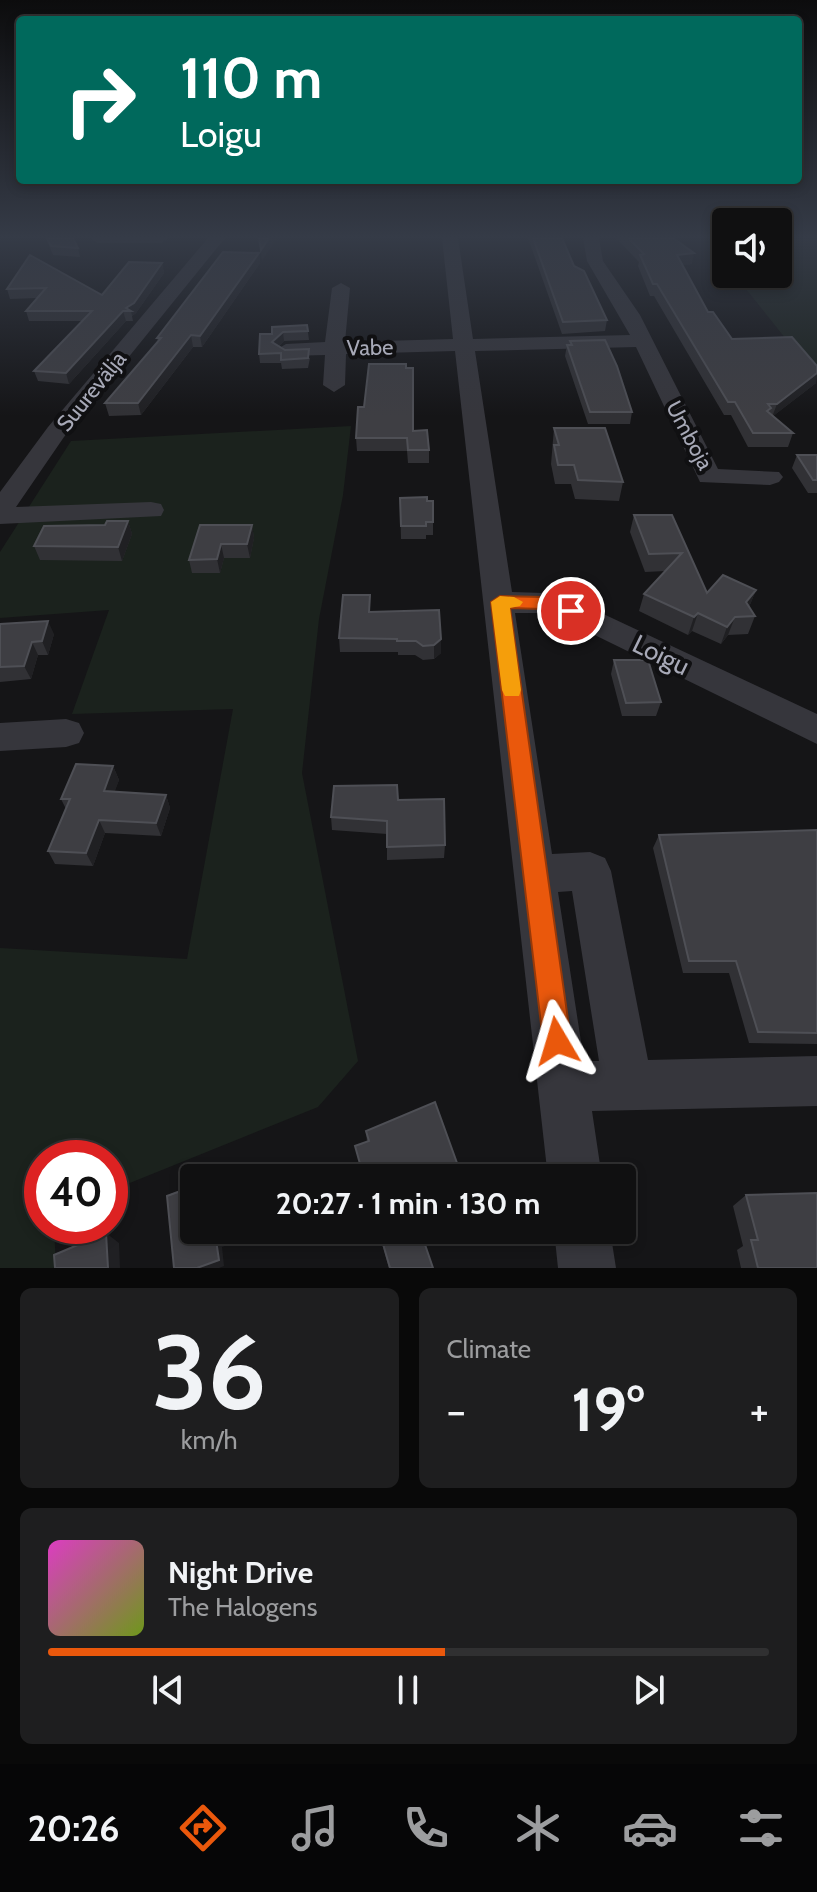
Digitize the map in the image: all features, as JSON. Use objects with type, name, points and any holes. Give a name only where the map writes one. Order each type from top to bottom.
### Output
[{"type":"street","name":"Suurevälja","points":[[0,513],[56,432],[168,297]]},
{"type":"street","name":"Vabe","points":[[340,297],[334,332],[345,349],[464,344]]},
{"type":"street","points":[[458,297],[573,1164]]},
{"type":"street","name":"Umboja","points":[[618,297],[709,477],[770,477]]},
{"type":"street","points":[[464,344],[641,341]]},
{"type":"street","points":[[286,350],[345,349],[344,388]]},
{"type":"street","points":[[0,513],[151,510]]},
{"type":"street","name":"Loigu","points":[[500,602],[544,603],[571,611],[817,730]]},
{"type":"street","points":[[0,737],[66,733]]},
{"type":"street","points":[[536,874],[590,871],[628,1084]]},
{"type":"street","points":[[563,1087],[817,1081]]},
{"type":"street","points":[[584,1244],[587,1268]]},
{"type":"shaded area","points":[[752,297],[817,297],[817,378]]},
{"type":"shaded area","points":[[351,426],[343,495],[319,619],[302,773],[358,1061],[318,1107],[128,1184],[128,1140],[24,1140],[24,1244],[55,1244],[56,1268],[0,1268],[0,948],[187,959],[233,709],[72,714],[109,610],[0,618],[0,552],[71,441]]},
{"type":"building","points":[[38,297],[138,297],[126,308],[131,311],[123,311],[66,373],[34,371],[92,311],[26,311]]},
{"type":"building","points":[[188,297],[228,297],[200,336],[191,335],[138,403],[105,403],[161,338],[157,338]]},
{"type":"building","points":[[554,297],[596,297],[607,320],[563,322]]},
{"type":"building","points":[[665,297],[700,297],[708,312],[713,312],[732,339],[792,337],[817,366],[817,373],[777,404],[768,404],[771,408],[767,411],[793,433],[753,433],[735,402],[728,402]]},
{"type":"building","points":[[307,325],[308,331],[283,332],[272,342],[285,350],[309,349],[308,358],[281,360],[281,353],[259,354],[260,334],[272,334],[272,327]]},
{"type":"building","points":[[605,340],[632,412],[590,412],[567,345],[572,345],[570,341]]},
{"type":"building","points":[[369,364],[406,364],[406,368],[413,368],[413,431],[427,430],[429,450],[408,450],[407,438],[356,438],[358,407],[364,407]]},
{"type":"building","points":[[554,428],[605,428],[623,482],[578,480],[574,465],[558,465],[554,445],[559,445]]},
{"type":"building","points":[[797,455],[817,455],[817,480],[813,480]]},
{"type":"building","points":[[427,497],[427,501],[433,501],[433,522],[426,522],[426,526],[401,526],[400,498]]},
{"type":"building","points":[[634,515],[672,515],[707,593],[723,575],[756,590],[746,602],[755,616],[735,617],[727,627],[698,613],[694,617],[644,594],[682,553],[649,554]]},
{"type":"building","points":[[107,521],[128,521],[118,547],[34,546],[44,526],[105,525]]},
{"type":"building","points":[[200,525],[252,525],[247,544],[221,544],[217,559],[189,560]]},
{"type":"building","points":[[343,595],[370,595],[369,612],[439,610],[441,639],[434,645],[423,646],[416,641],[397,639],[339,638]]},
{"type":"building","points":[[48,621],[42,641],[32,642],[24,666],[0,667],[0,624]]},
{"type":"building","points":[[614,660],[648,660],[661,702],[626,703]]},
{"type":"building","points":[[76,764],[113,766],[104,791],[166,795],[156,823],[99,820],[86,853],[48,851],[70,799],[61,799]]},
{"type":"building","points":[[397,785],[398,800],[444,799],[445,845],[387,847],[387,821],[331,817],[334,786]]},
{"type":"building","points":[[817,830],[817,1033],[758,1032],[736,961],[689,961],[659,835]]},
{"type":"building","points":[[435,1102],[457,1163],[360,1164],[355,1146],[369,1141],[366,1131]]},
{"type":"building","points":[[180,1191],[180,1244],[217,1244],[219,1260],[197,1268],[174,1268],[167,1196]]},
{"type":"building","points":[[817,1193],[817,1268],[758,1268],[751,1240],[758,1240],[746,1195]]},
{"type":"building","points":[[80,1244],[107,1244],[108,1268],[55,1268],[54,1255]]},
{"type":"building","points":[[383,1244],[425,1244],[433,1268],[390,1268]]},
{"type":"slow traffic","points":[[512,690],[500,602],[514,602]]},
{"type":"route","points":[[557,1041],[500,602],[544,603],[571,611]]}]
